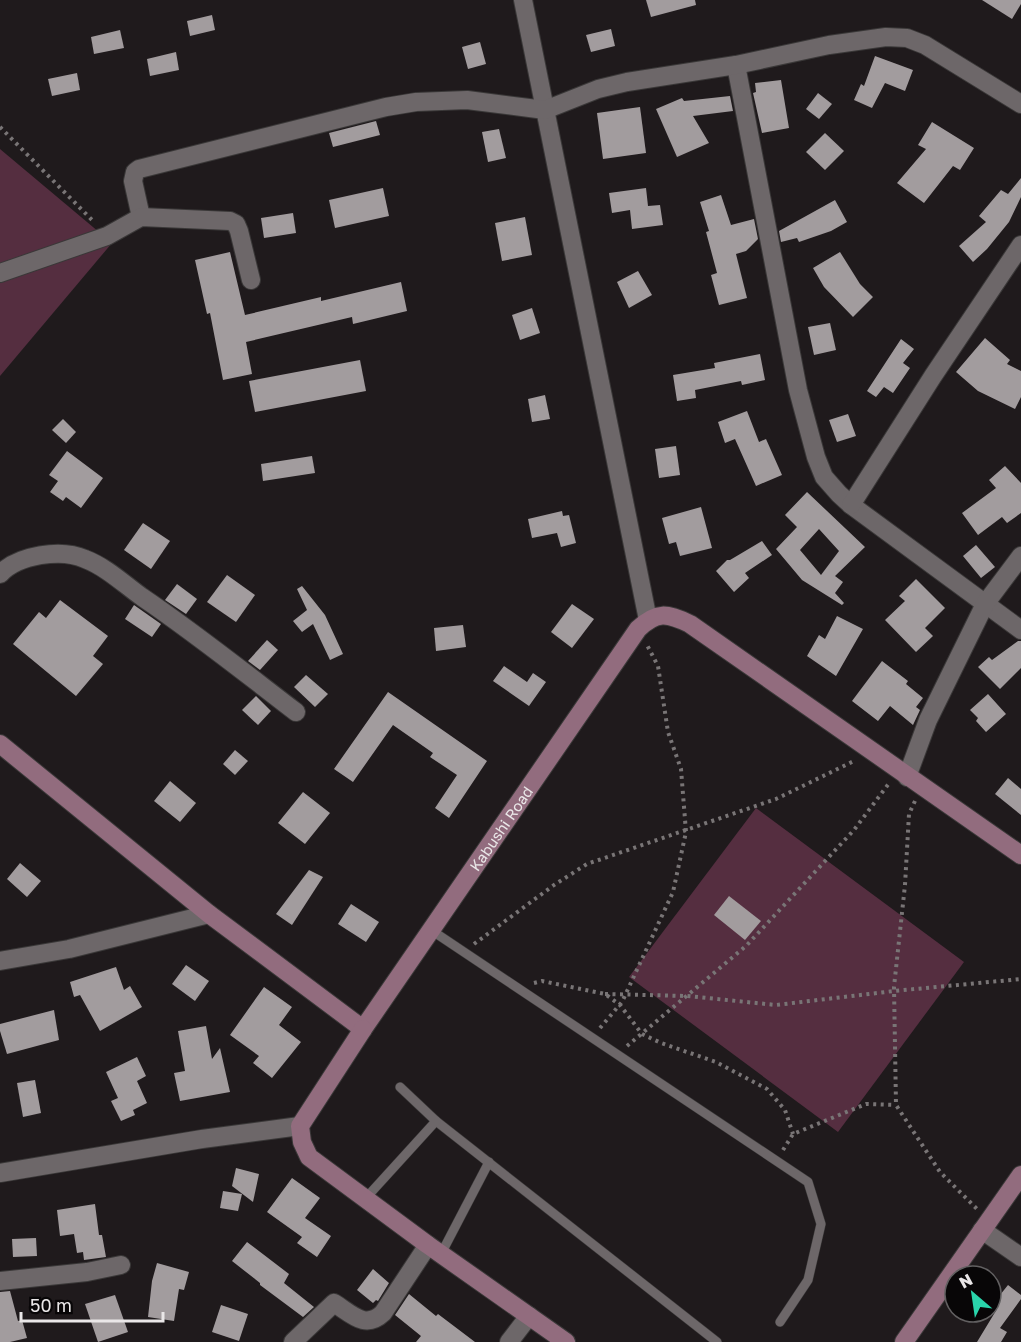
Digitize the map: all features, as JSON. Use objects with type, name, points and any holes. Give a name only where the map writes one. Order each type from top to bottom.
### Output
[{"type":"main road","points":[[643,624],[660,616],[673,616],[690,624],[1021,855]]},
{"type":"main road","name":"Kabushi Road","points":[[300,1126],[363,1029],[643,624]]},
{"type":"main road","points":[[0,744],[209,914],[363,1029]]},
{"type":"main road","points":[[300,1126],[302,1142],[309,1157],[434,1250],[566,1342]]},
{"type":"main road","points":[[904,1342],[1021,1175]]},
{"type":"street","points":[[523,0],[643,624]]},
{"type":"street","points":[[141,217],[133,176],[135,172],[144,167],[400,105],[467,100],[544,110],[598,89],[627,82],[736,65],[829,45],[886,37],[907,38],[926,45],[1021,104]]},
{"type":"street","points":[[736,65],[798,390],[816,457],[824,477],[851,505],[1021,630]]},
{"type":"street","points":[[0,273],[107,236],[141,217],[230,221],[236,224],[251,280]]},
{"type":"street","points":[[851,505],[933,376],[1021,245]]},
{"type":"street","points":[[0,574],[10,564],[35,556],[64,554],[86,559],[182,624],[296,712]]},
{"type":"street","points":[[909,778],[928,720],[985,604],[1021,556]]},
{"type":"street","points":[[0,962],[69,949],[209,914]]},
{"type":"street","points":[[0,1173],[202,1139],[300,1126]]},
{"type":"street","points":[[986,1226],[1021,1257]]},
{"type":"street","points":[[292,1342],[334,1303],[363,1321],[370,1322],[376,1319],[434,1250]]},
{"type":"street","points":[[0,1281],[51,1277],[121,1264]]},
{"type":"street","points":[[509,1342],[529,1316]]},
{"type":"lane","points":[[431,930],[808,1182],[821,1224],[808,1280],[780,1322]]},
{"type":"lane","points":[[400,1087],[436,1121],[717,1342]]},
{"type":"lane","points":[[365,1200],[436,1121]]},
{"type":"lane","points":[[434,1250],[489,1162]]},
{"type":"path","points":[[0,127],[107,236]]},
{"type":"path","points":[[591,1037],[627,994],[674,892],[686,832],[681,769],[668,732],[658,666],[643,624]]},
{"type":"path","points":[[464,952],[554,885],[587,864],[686,832],[776,799],[846,766],[870,751]]},
{"type":"path","points":[[909,778],[905,885],[894,991],[896,1105],[939,1172],[986,1226]]},
{"type":"path","points":[[618,1055],[746,946],[854,830],[909,778]]},
{"type":"path","points":[[518,988],[542,981],[605,994],[687,996],[776,1005],[1021,979]]},
{"type":"path","points":[[605,994],[620,1005],[642,1034],[716,1062],[767,1089],[785,1110],[793,1134]]},
{"type":"path","points":[[776,1161],[793,1134],[866,1104],[896,1105]]},
{"type":"shaded area","points":[[0,149],[112,243],[0,376]]},
{"type":"shaded area","points":[[756,808],[964,962],[838,1132],[629,977]]},
{"type":"building","points":[[646,0],[695,0],[696,5],[651,17]]},
{"type":"building","points":[[982,0],[1021,0],[1021,4],[1012,19]]},
{"type":"building","points":[[212,15],[215,30],[190,36],[187,21]]},
{"type":"building","points":[[611,29],[615,46],[591,52],[586,35]]},
{"type":"building","points":[[120,30],[124,48],[94,54],[91,37]]},
{"type":"building","points":[[480,42],[486,64],[468,69],[462,47]]},
{"type":"building","points":[[176,52],[179,70],[150,76],[147,59]]},
{"type":"building","points":[[875,56],[913,70],[905,91],[885,83],[872,108],[854,100],[861,84],[864,86]]},
{"type":"building","points":[[77,73],[80,90],[52,96],[48,79]]},
{"type":"building","points":[[781,80],[789,128],[762,133],[753,93],[756,92],[755,83]]},
{"type":"building","points":[[818,93],[832,104],[819,119],[806,109]]},
{"type":"building","points":[[730,96],[733,111],[693,116],[709,143],[677,157],[656,109],[682,98],[684,101]]},
{"type":"building","points":[[640,107],[646,153],[603,159],[597,113]]},
{"type":"building","points":[[376,121],[380,135],[333,147],[329,133]]},
{"type":"building","points":[[932,122],[974,148],[960,170],[953,166],[924,203],[897,183],[926,149],[918,145]]},
{"type":"building","points":[[499,129],[506,158],[488,162],[482,132]]},
{"type":"building","points":[[825,133],[844,151],[825,170],[806,152]]},
{"type":"building","points":[[1021,178],[1021,197],[1009,222],[973,262],[959,246],[986,222],[979,216],[1001,190],[1008,194]]},
{"type":"building","points":[[383,188],[389,216],[335,228],[329,200]]},
{"type":"building","points":[[646,188],[648,206],[660,205],[663,225],[632,229],[630,210],[612,213],[609,193]]},
{"type":"building","points":[[721,195],[731,225],[754,219],[758,239],[746,251],[736,254],[747,298],[719,305],[711,275],[717,273],[706,232],[709,231],[700,202]]},
{"type":"building","points":[[835,200],[847,222],[831,231],[799,242],[797,238],[781,242],[779,231]]},
{"type":"building","points":[[293,213],[296,233],[264,238],[261,218]]},
{"type":"building","points":[[525,217],[532,255],[502,261],[495,223]]},
{"type":"building","points":[[230,252],[245,315],[321,297],[321,301],[401,282],[407,311],[353,324],[352,317],[246,342],[252,374],[223,380],[210,313],[207,314],[195,260]]},
{"type":"building","points":[[840,252],[860,284],[873,297],[853,317],[824,287],[813,268]]},
{"type":"building","points":[[638,271],[652,295],[629,308],[617,282]]},
{"type":"building","points":[[532,308],[540,333],[520,340],[512,315]]},
{"type":"building","points":[[830,323],[836,350],[814,355],[808,327]]},
{"type":"building","points":[[985,338],[1010,360],[1007,364],[1021,371],[1021,397],[1015,409],[978,391],[956,372]]},
{"type":"building","points":[[901,339],[914,349],[903,363],[910,368],[893,393],[884,387],[876,397],[867,391]]},
{"type":"building","points":[[760,354],[765,380],[742,385],[741,381],[695,390],[696,398],[677,401],[673,375],[715,368],[714,363]]},
{"type":"building","points":[[360,360],[366,391],[255,412],[249,381]]},
{"type":"building","points":[[545,395],[550,419],[532,422],[528,399]]},
{"type":"building","points":[[747,411],[759,442],[766,439],[782,475],[756,486],[735,439],[725,443],[718,422]]},
{"type":"building","points":[[848,414],[856,436],[837,442],[829,420]]},
{"type":"building","points":[[63,419],[76,432],[66,443],[52,430]]},
{"type":"building","points":[[676,446],[680,475],[659,478],[655,449]]},
{"type":"building","points":[[67,451],[103,478],[81,508],[66,497],[63,501],[50,492],[58,481],[49,475]]},
{"type":"building","points":[[312,456],[315,473],[263,481],[261,464]]},
{"type":"building","points":[[1005,466],[1021,483],[1021,513],[1007,523],[1002,517],[978,535],[962,513],[996,488],[989,480]]},
{"type":"building","points":[[807,492],[865,547],[835,576],[843,582],[835,593],[844,603],[842,605],[802,580],[776,549],[797,527],[785,515]],"holes":[[[819,529],[839,551],[821,575],[800,550]]]},
{"type":"building","points":[[701,507],[712,548],[680,556],[676,542],[669,544],[662,518]]},
{"type":"building","points":[[562,511],[563,516],[569,515],[576,543],[561,547],[557,533],[532,538],[528,519]]},
{"type":"building","points":[[143,523],[170,541],[151,569],[124,550]]},
{"type":"building","points":[[762,541],[772,555],[745,573],[749,578],[734,592],[716,571],[727,560]]},
{"type":"building","points":[[976,545],[995,567],[981,578],[963,556]]},
{"type":"building","points":[[227,575],[255,595],[236,622],[207,602]]},
{"type":"building","points":[[916,579],[945,608],[925,628],[933,636],[916,652],[885,620],[905,601],[899,596]]},
{"type":"building","points":[[177,584],[197,599],[186,614],[165,600]]},
{"type":"building","points":[[302,586],[325,615],[343,654],[330,660],[313,624],[302,632],[293,621],[307,610],[297,589]]},
{"type":"building","points":[[60,600],[108,636],[93,656],[103,664],[76,696],[13,644],[39,612],[46,618]]},
{"type":"building","points":[[572,604],[594,619],[572,648],[551,632]]},
{"type":"building","points":[[134,605],[161,624],[152,637],[125,619]]},
{"type":"building","points":[[837,616],[863,629],[836,676],[807,656],[819,635],[825,639]]},
{"type":"building","points":[[463,625],[466,647],[436,651],[434,628]]},
{"type":"building","points":[[267,640],[278,650],[260,670],[248,661]]},
{"type":"building","points":[[1021,641],[1021,668],[1000,689],[978,667],[989,657],[992,660]]},
{"type":"building","points":[[882,661],[908,681],[906,684],[923,698],[916,707],[920,710],[913,725],[890,706],[878,721],[852,701]]},
{"type":"building","points":[[504,666],[527,682],[533,673],[546,682],[529,706],[493,681]]},
{"type":"building","points":[[306,675],[328,694],[315,707],[294,687]]},
{"type":"building","points":[[388,692],[487,761],[449,818],[435,808],[457,775],[430,757],[433,753],[393,725],[353,782],[334,769]]},
{"type":"building","points":[[988,694],[1006,714],[986,732],[970,710]]},
{"type":"building","points":[[256,696],[271,711],[258,725],[242,710]]},
{"type":"building","points":[[235,750],[248,761],[235,775],[223,764]]},
{"type":"building","points":[[1008,778],[1021,789],[1021,815],[995,794]]},
{"type":"building","points":[[170,781],[196,803],[180,822],[154,801]]},
{"type":"building","points":[[303,792],[330,813],[305,844],[278,823]]},
{"type":"building","points":[[20,863],[41,881],[27,897],[7,879]]},
{"type":"building","points":[[309,870],[323,877],[292,925],[276,914]]},
{"type":"building","points":[[729,896],[761,921],[745,940],[714,915]]},
{"type":"building","points":[[351,904],[379,922],[366,942],[338,924]]},
{"type":"building","points":[[186,965],[209,981],[195,1001],[172,984]]},
{"type":"building","points":[[116,967],[124,990],[130,986],[142,1007],[100,1031],[80,995],[74,997],[70,982]]},
{"type":"building","points":[[264,987],[292,1007],[279,1025],[301,1042],[272,1078],[253,1063],[259,1056],[230,1035]]},
{"type":"building","points":[[54,1010],[59,1040],[7,1054],[0,1024]]},
{"type":"building","points":[[206,1026],[212,1059],[220,1048],[230,1092],[180,1101],[174,1073],[185,1071],[178,1031]]},
{"type":"building","points":[[137,1057],[146,1076],[137,1081],[147,1103],[133,1110],[135,1115],[121,1121],[111,1101],[118,1098],[106,1072]]},
{"type":"building","points":[[35,1080],[41,1113],[23,1117],[17,1083]]},
{"type":"building","points":[[236,1168],[259,1174],[253,1202],[232,1186]]},
{"type":"building","points":[[292,1178],[320,1198],[305,1218],[331,1236],[317,1257],[297,1243],[302,1237],[267,1212]]},
{"type":"building","points":[[223,1191],[242,1194],[238,1211],[220,1208]]},
{"type":"building","points":[[95,1204],[99,1235],[102,1235],[106,1257],[84,1260],[83,1252],[77,1253],[74,1234],[60,1236],[57,1210]]},
{"type":"building","points":[[36,1238],[37,1256],[13,1257],[12,1239]]},
{"type":"building","points":[[247,1242],[289,1274],[284,1283],[314,1307],[303,1317],[232,1261]]},
{"type":"building","points":[[157,1263],[189,1272],[184,1290],[179,1289],[174,1321],[148,1317],[152,1281]]},
{"type":"building","points":[[373,1269],[389,1283],[378,1301],[373,1303],[357,1290]]},
{"type":"building","points":[[1008,1285],[1021,1295],[1021,1299],[1003,1324],[1003,1291]]},
{"type":"building","points":[[10,1291],[18,1321],[22,1320],[27,1338],[0,1342],[0,1292]]},
{"type":"building","points":[[409,1294],[436,1316],[438,1314],[475,1342],[416,1342],[421,1336],[395,1315]]},
{"type":"building","points":[[115,1295],[128,1332],[98,1342],[85,1304]]},
{"type":"building","points":[[221,1305],[248,1314],[239,1341],[212,1332]]},
{"type":"building","points":[[988,1324],[1003,1324],[1000,1328],[1007,1332],[1001,1342],[977,1342]]}]
